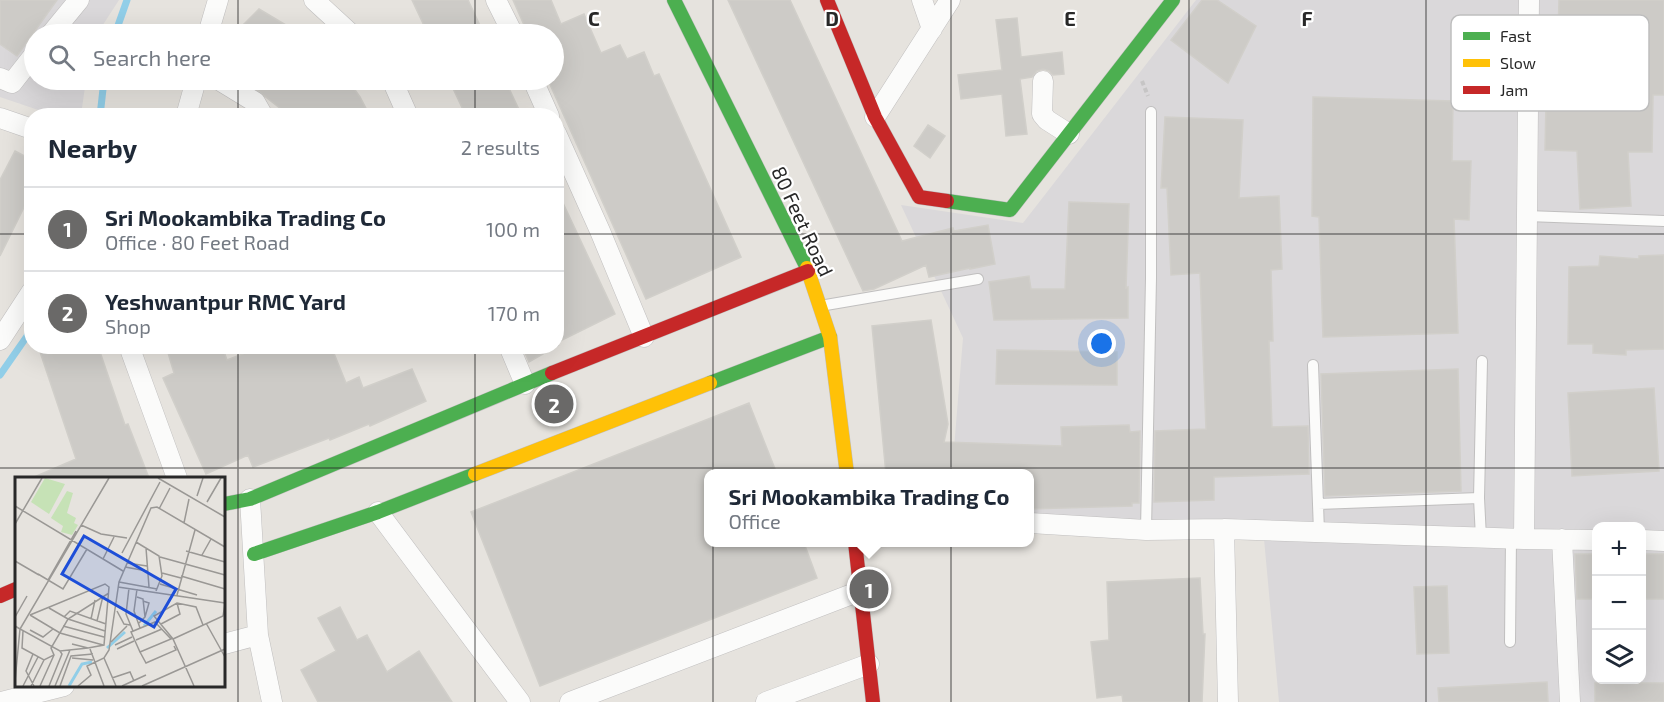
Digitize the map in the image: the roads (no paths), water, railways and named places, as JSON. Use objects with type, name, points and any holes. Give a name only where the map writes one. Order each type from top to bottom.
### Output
[{"type":"street","points":[[59,24],[79,0]]},
{"type":"street","points":[[211,24],[218,0]]},
{"type":"street","points":[[314,0],[340,24]]},
{"type":"street","points":[[496,0],[508,24]]},
{"type":"street","name":"80 Feet Road","points":[[674,0],[808,271],[830,337],[845,469]]},
{"type":"street","points":[[827,0],[875,117],[919,197],[1010,210],[1173,0]]},
{"type":"street","points":[[922,0],[932,29]]},
{"type":"street","points":[[875,117],[950,0]]},
{"type":"street","points":[[1529,0],[1529,15]]},
{"type":"street","points":[[0,78],[12,83],[24,68]]},
{"type":"street","points":[[1044,81],[1042,114],[1047,120],[1069,134]]},
{"type":"street","points":[[188,108],[193,90]]},
{"type":"street","points":[[235,90],[255,102],[258,108]]},
{"type":"street","points":[[396,90],[404,108]]},
{"type":"street","points":[[537,90],[545,108]]},
{"type":"street","points":[[1517,539],[1528,111]]},
{"type":"street","points":[[0,118],[24,126]]},
{"type":"street","points":[[564,151],[644,337]]},
{"type":"street","points":[[225,504],[250,499],[525,384],[808,271]]},
{"type":"street","points":[[0,340],[24,303]]},
{"type":"street","points":[[254,554],[378,512],[830,337]]},
{"type":"street","points":[[132,354],[177,477]]},
{"type":"street","points":[[512,354],[525,384]]},
{"type":"street","points":[[250,499],[258,635],[272,702]]},
{"type":"street","points":[[378,512],[520,702]]},
{"type":"street","points":[[1034,523],[1146,530],[1224,529],[1592,540]]},
{"type":"street","points":[[1224,529],[1228,702]]},
{"type":"street","points":[[1562,539],[1570,702]]},
{"type":"street","points":[[1646,540],[1664,541]]},
{"type":"street","points":[[855,547],[873,702]]},
{"type":"street","points":[[0,596],[15,589]]},
{"type":"street","points":[[570,702],[860,591]]},
{"type":"street","points":[[225,644],[258,635]]},
{"type":"street","points":[[766,702],[869,664]]},
{"type":"street","points":[[1,702],[60,687]]},
{"type":"lane","points":[[1146,530],[1152,278],[1151,112]]},
{"type":"lane","points":[[1527,216],[1664,221]]},
{"type":"lane","points":[[820,306],[978,279]]},
{"type":"lane","points":[[1481,538],[1479,498],[1482,361]]},
{"type":"lane","points":[[1313,365],[1319,532]]},
{"type":"lane","points":[[1318,504],[1479,498]]},
{"type":"lane","points":[[1510,642],[1517,539]]},
{"type":"waterway","points":[[119,24],[127,0]]},
{"type":"waterway","points":[[101,108],[103,90]]},
{"type":"waterway","points":[[0,375],[24,340]]},
{"type":"place","name":"Yeshwantpur RMC Yard","points":[[554,404]]},
{"type":"place","name":"Sri Mookambika Trading Co","points":[[869,589]]}]
